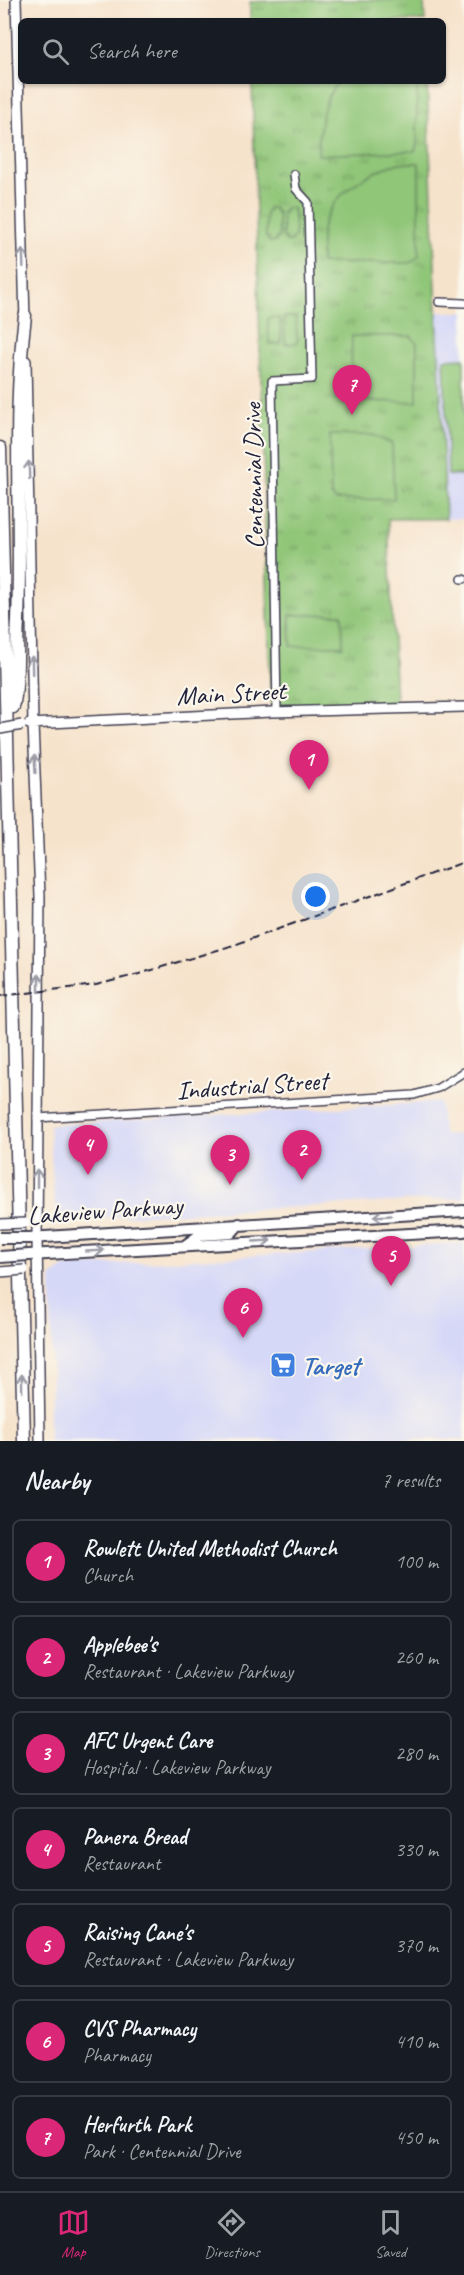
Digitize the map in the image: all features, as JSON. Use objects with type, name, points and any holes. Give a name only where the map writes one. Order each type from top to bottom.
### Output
[{"type":"highway","points":[[3,727],[14,704],[19,600],[17,421],[19,358],[25,316]]},
{"type":"highway","points":[[0,448],[3,727],[24,1441]]},
{"type":"main road","points":[[16,0],[18,70]]},
{"type":"main road","points":[[18,84],[31,539],[27,724],[40,896],[37,1213],[33,1237],[38,1299],[40,1441]]},
{"type":"main road","name":"Main Street","points":[[3,727],[278,712],[464,707]]},
{"type":"main road","name":"Lakeview Parkway","points":[[0,1239],[464,1211]]},
{"type":"main road","points":[[0,1224],[26,1223],[32,1220],[37,1213]]},
{"type":"main road","points":[[341,1218],[342,1237]]},
{"type":"main road","points":[[186,1245],[200,1235],[231,1233],[239,1224]]},
{"type":"main road","name":"Lakeview Parkway","points":[[0,1257],[464,1231]]},
{"type":"main road","points":[[0,1272],[28,1271],[34,1278],[38,1299]]},
{"type":"street","name":"Centennial Drive","points":[[278,712],[272,381],[312,379],[308,202],[296,189],[294,174]]},
{"type":"street","points":[[439,302],[464,303]]},
{"type":"street","name":"Industrial Street","points":[[37,1118],[414,1095],[438,1088],[464,1072]]},
{"type":"shaded area","points":[[437,312],[464,312],[464,519],[446,519]]},
{"type":"shaded area","points":[[440,1102],[443,1135],[464,1134],[464,1198],[56,1220],[49,1125]]},
{"type":"shaded area","points":[[464,1243],[464,1439],[49,1441],[52,1382],[51,1278],[64,1267]]},
{"type":"green space","points":[[424,0],[425,18],[250,18],[250,2]]},
{"type":"green space","points":[[252,84],[427,84],[446,519],[388,519],[396,705],[271,712]]},
{"type":"green space","points":[[337,84],[417,84],[415,151],[318,155],[320,126],[328,97]]},
{"type":"green space","points":[[399,163],[419,163],[419,256],[407,263],[321,263],[322,230],[326,217],[341,195],[375,172]]},
{"type":"green space","points":[[268,208],[275,208],[275,212],[278,212],[279,238],[276,238],[276,242],[269,242],[269,238],[266,238]]},
{"type":"green space","points":[[285,208],[292,208],[294,212],[295,238],[292,238],[292,242],[286,242],[286,238],[283,238],[282,212],[285,212]]},
{"type":"green space","points":[[284,317],[296,317],[297,343],[285,344]]},
{"type":"green space","points":[[268,318],[280,318],[281,344],[269,344]]},
{"type":"green space","points":[[352,336],[411,336],[417,343],[417,402],[361,401],[351,390]]},
{"type":"green space","points":[[464,358],[464,475],[448,475],[444,359]]},
{"type":"green space","points":[[330,435],[373,435],[392,444],[394,499],[335,500],[331,495]]},
{"type":"green space","points":[[342,614],[343,646],[291,646],[290,615]]},
{"type":"railway","points":[[0,996],[96,985],[139,974],[234,945],[464,862]]},
{"type":"place","name":"Herfurth Park","points":[[352,415]]},
{"type":"place","name":"Rowlett United Methodist Church","points":[[309,790]]},
{"type":"place","name":"Panera Bread","points":[[88,1175]]},
{"type":"place","name":"Applebee's","points":[[302,1180]]},
{"type":"place","name":"AFC Urgent Care","points":[[230,1185]]},
{"type":"place","name":"Raising Cane's","points":[[391,1286]]},
{"type":"place","name":"CVS Pharmacy","points":[[243,1338]]},
{"type":"place","name":"Target","points":[[283,1365]]}]
